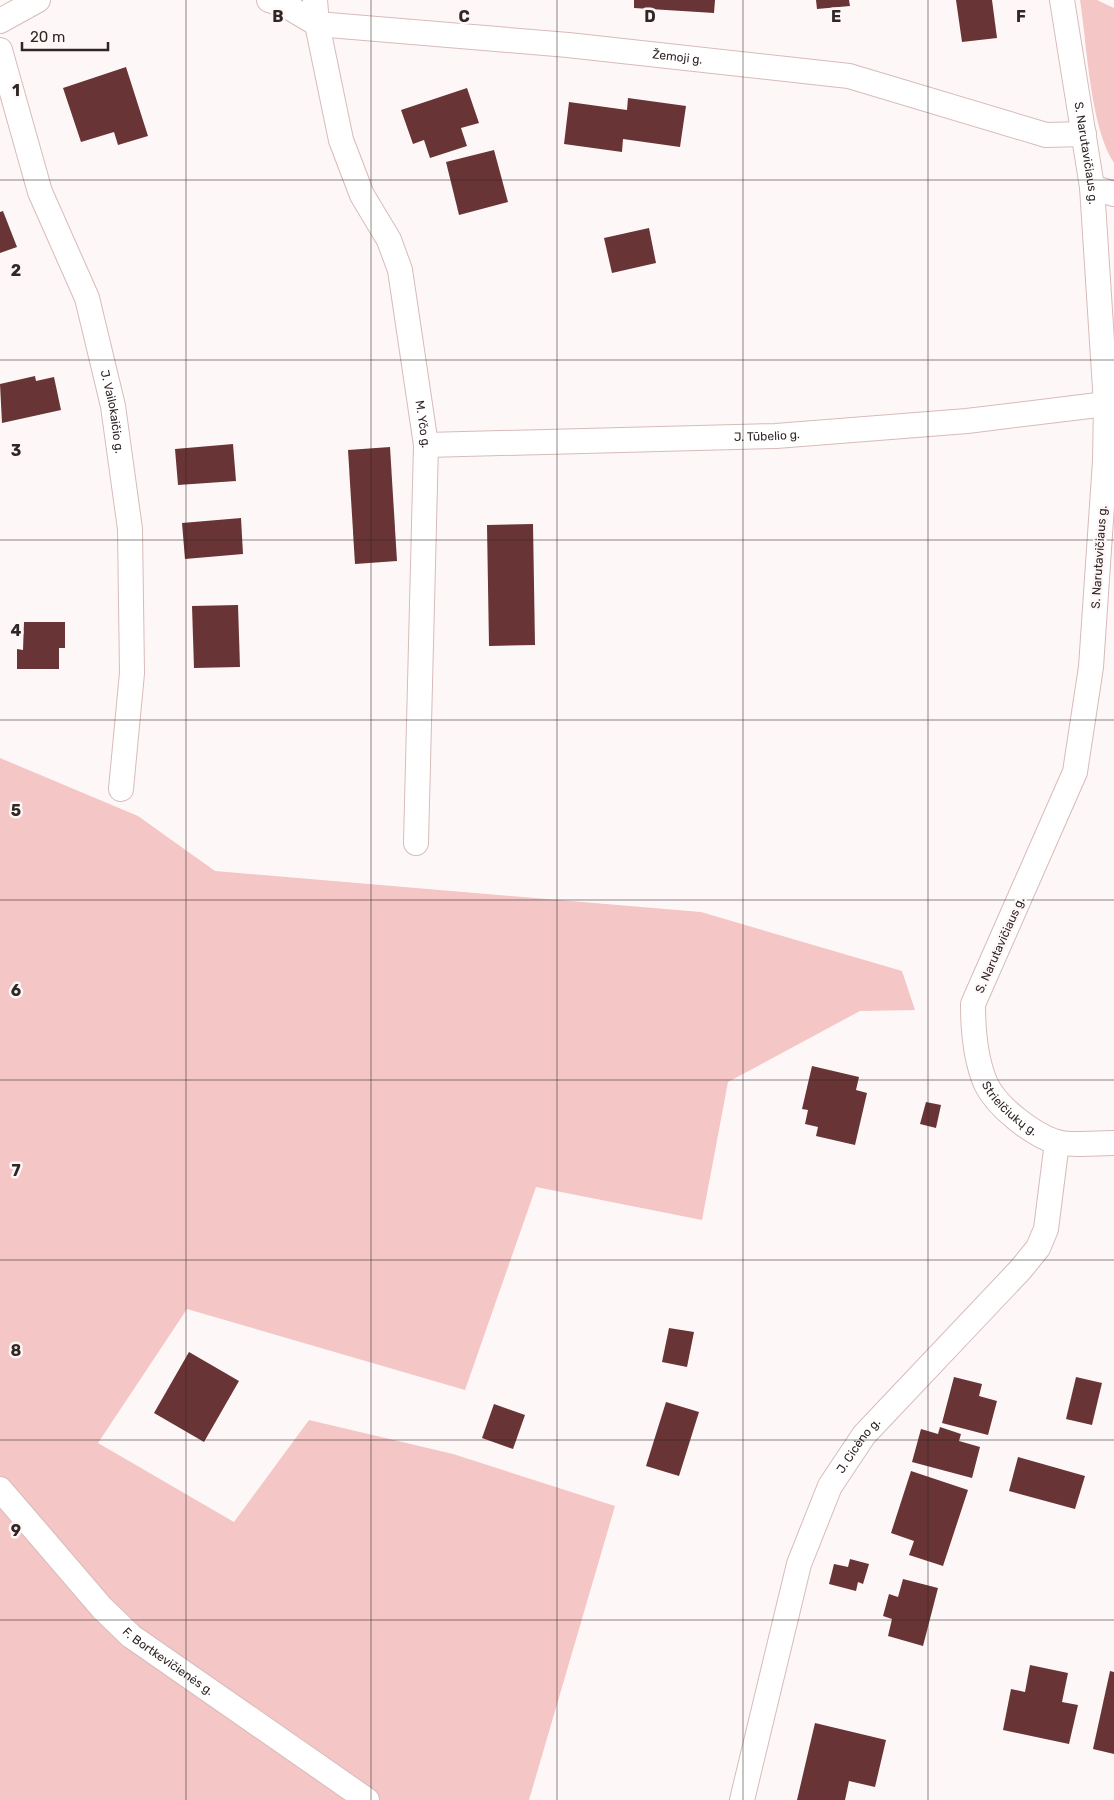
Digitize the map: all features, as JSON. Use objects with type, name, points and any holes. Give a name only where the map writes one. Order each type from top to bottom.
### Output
[{"type":"street","points":[[0,21],[38,0]]},
{"type":"street","name":"Žemoji g.","points":[[269,0],[285,5],[317,24],[568,45],[850,76],[1046,135],[1084,134]]},
{"type":"street","name":"M. Yčo g.","points":[[315,0],[317,24],[340,140],[362,195],[389,240],[400,270],[426,445],[416,843]]},
{"type":"street","name":"S. Narutavičiaus g.","points":[[973,1004],[1075,772],[1091,667],[1105,462],[1103,191],[1084,134],[1062,0]]},
{"type":"street","name":"J. Vailokaičio g.","points":[[0,50],[40,192],[86,298],[113,406],[130,529],[132,673],[121,789]]},
{"type":"street","name":"J. Tūbelio g.","points":[[426,445],[776,436],[967,421],[1106,404]]},
{"type":"street","name":"Strielčiukų g.","points":[[973,1004],[974,1031],[979,1061],[987,1085],[1005,1109],[1026,1127],[1057,1142],[1114,1143]]},
{"type":"street","name":"J. Cicėno g.","points":[[742,1800],[799,1564],[830,1486],[864,1435],[1021,1269],[1038,1248],[1046,1229],[1057,1142]]},
{"type":"street","name":"F. Bortkevičienės g.","points":[[0,1489],[102,1608],[131,1636],[367,1800]]},
{"type":"shaded area","points":[[1080,0],[1097,0],[1114,8],[1114,163],[1106,147],[1095,107]]},
{"type":"shaded area","points":[[0,758],[138,816],[215,871],[701,912],[902,971],[915,1010],[860,1011],[728,1082],[702,1220],[536,1187],[465,1390],[187,1309],[98,1443],[234,1522],[309,1420],[453,1454],[615,1506],[529,1800],[0,1800]]},
{"type":"building","points":[[634,0],[715,0],[714,13],[634,8]]},
{"type":"building","points":[[816,0],[849,0],[850,6],[817,9]]},
{"type":"building","points":[[956,0],[992,0],[997,38],[962,42]]},
{"type":"building","points":[[126,67],[148,136],[118,145],[114,132],[81,142],[63,88]]},
{"type":"building","points":[[467,88],[479,123],[461,128],[467,146],[430,158],[424,140],[413,144],[401,110]]},
{"type":"building","points":[[628,98],[686,106],[680,147],[623,139],[622,152],[564,144],[569,102],[627,110]]},
{"type":"building","points":[[494,150],[508,202],[459,215],[446,162]]},
{"type":"building","points":[[3,211],[17,247],[0,253],[0,212]]},
{"type":"building","points":[[649,228],[656,263],[612,273],[604,238]]},
{"type":"building","points":[[35,376],[36,381],[54,377],[61,410],[2,423],[0,384]]},
{"type":"building","points":[[233,444],[236,481],[178,485],[175,449]]},
{"type":"building","points":[[390,447],[397,561],[355,564],[348,450]]},
{"type":"building","points":[[241,518],[243,554],[185,559],[182,523]]},
{"type":"building","points":[[533,524],[535,645],[489,646],[487,525]]},
{"type":"building","points":[[238,605],[240,667],[194,668],[192,606]]},
{"type":"building","points":[[24,622],[65,622],[65,648],[59,648],[59,669],[17,669],[17,649],[23,650]]},
{"type":"building","points":[[812,1066],[859,1077],[856,1090],[867,1093],[855,1145],[816,1136],[818,1127],[805,1124],[808,1110],[802,1109]]},
{"type":"building","points":[[926,1102],[941,1105],[936,1128],[920,1124]]},
{"type":"building","points":[[669,1328],[694,1332],[687,1367],[662,1362]]},
{"type":"building","points":[[189,1352],[239,1381],[204,1442],[154,1413]]},
{"type":"building","points":[[954,1377],[982,1384],[979,1396],[997,1401],[988,1435],[942,1423]]},
{"type":"building","points":[[1076,1377],[1102,1383],[1092,1425],[1066,1419]]},
{"type":"building","points":[[666,1402],[699,1412],[679,1476],[646,1466]]},
{"type":"building","points":[[494,1404],[525,1415],[513,1449],[482,1438]]},
{"type":"building","points":[[940,1427],[961,1434],[959,1441],[980,1447],[972,1478],[912,1462],[921,1429],[938,1434]]},
{"type":"building","points":[[1018,1457],[1085,1476],[1075,1509],[1009,1491]]},
{"type":"building","points":[[911,1471],[968,1490],[943,1566],[909,1555],[914,1541],[891,1533]]},
{"type":"building","points":[[850,1559],[869,1564],[863,1584],[858,1582],[856,1591],[829,1584],[834,1564],[848,1567]]},
{"type":"building","points":[[903,1579],[938,1588],[923,1646],[888,1636],[892,1619],[883,1616],[889,1594],[898,1597]]},
{"type":"building","points":[[1030,1665],[1068,1673],[1062,1702],[1078,1705],[1069,1744],[1003,1730],[1011,1689],[1025,1692]]},
{"type":"building","points":[[1110,1671],[1114,1672],[1114,1754],[1093,1749]]},
{"type":"building","points":[[815,1723],[886,1740],[875,1787],[849,1781],[845,1800],[797,1800]]}]
